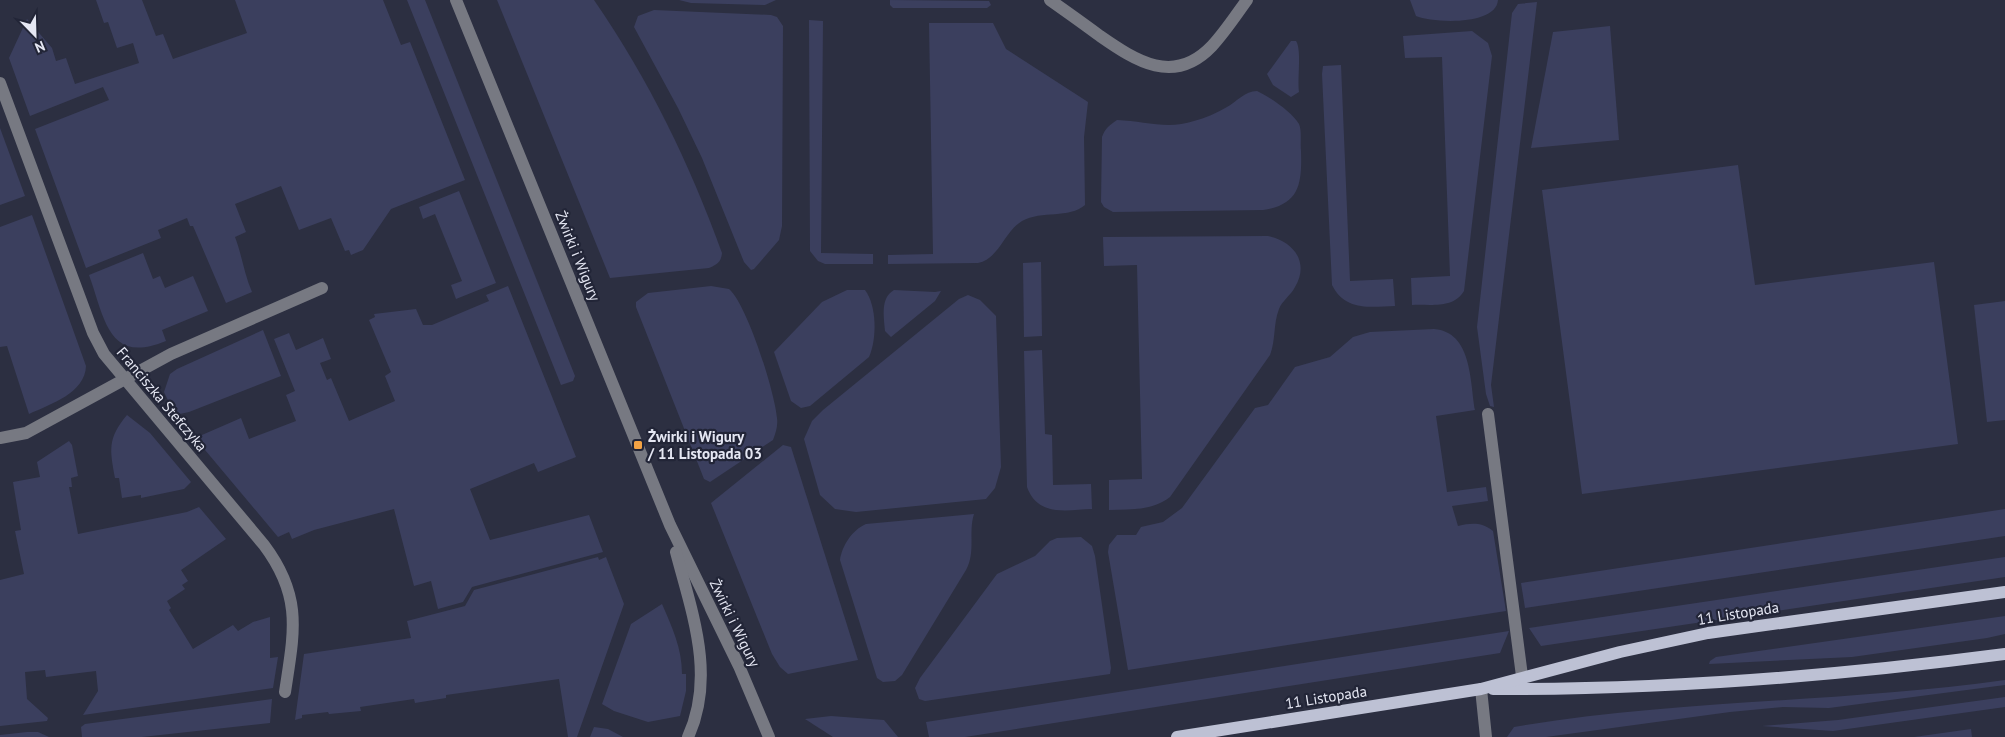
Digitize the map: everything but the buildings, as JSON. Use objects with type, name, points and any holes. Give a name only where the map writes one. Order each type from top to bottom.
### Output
[{"type":"main road","name":"11 Listopada","points":[[1177,737],[1480,689],[1522,676],[1708,633],[2005,592]]},
{"type":"main road","name":"11 Listopada","points":[[1480,689],[1568,689],[1786,677],[1917,666],[2005,654]]},
{"type":"street","name":"Żwirki i Wigury","points":[[456,0],[670,525],[739,666],[769,737]]},
{"type":"street","points":[[1050,0],[1128,56],[1152,66],[1169,67],[1183,64],[1212,47],[1247,0]]},
{"type":"street","name":"Franciszka Stefczyka","points":[[0,83],[93,333],[104,354],[264,545],[282,572],[294,611],[285,692]]},
{"type":"street","points":[[0,438],[26,433],[171,354],[322,288]]},
{"type":"street","points":[[1488,414],[1522,676]]},
{"type":"street","name":"Żwirki i Wigury","points":[[670,525],[700,642],[702,690],[693,726],[688,737]]},
{"type":"street","points":[[1480,689],[1486,737]]},
{"type":"shaded area","points":[[96,0],[142,0],[156,36],[163,34],[173,59],[247,33],[235,0],[383,0],[401,45],[410,42],[465,180],[391,209],[363,250],[351,255],[349,250],[345,251],[331,218],[299,230],[281,186],[235,204],[246,232],[235,237],[252,292],[226,303],[193,226],[190,226],[187,218],[158,230],[161,238],[86,268],[35,129],[109,100],[103,87],[30,116],[9,58],[27,19],[52,48],[56,61],[66,58],[75,84],[139,63],[133,43],[117,48],[108,22],[104,23]]},
{"type":"shaded area","points":[[407,0],[425,0],[575,376],[573,381],[561,385]]},
{"type":"shaded area","points":[[497,0],[594,0],[633,61],[650,92],[696,186],[722,253],[721,259],[717,264],[709,268],[610,278]]},
{"type":"shaded area","points":[[679,0],[776,0],[765,5],[691,3]]},
{"type":"shaded area","points":[[890,0],[989,1],[991,5],[987,8],[893,8],[890,5]]},
{"type":"shaded area","points":[[1410,0],[1498,0],[1495,8],[1487,14],[1476,18],[1449,21],[1416,16]]},
{"type":"shaded area","points":[[1537,2],[1491,385],[1494,407],[1490,406],[1486,394],[1477,327],[1512,13],[1518,4]]},
{"type":"shaded area","points":[[654,10],[771,15],[777,17],[783,26],[782,226],[779,240],[754,269],[751,270],[744,262],[702,158],[678,108],[634,27],[638,16]]},
{"type":"shaded area","points":[[809,20],[823,21],[821,253],[873,254],[873,264],[825,264],[818,261],[810,251]]},
{"type":"shaded area","points":[[929,23],[993,23],[1006,49],[1088,102],[1084,137],[1085,205],[1071,212],[1038,216],[1022,221],[1010,232],[991,256],[978,263],[888,264],[888,255],[933,254]]},
{"type":"shaded area","points":[[1610,26],[1619,140],[1531,148],[1553,32]]},
{"type":"shaded area","points":[[1472,31],[1488,43],[1492,56],[1464,291],[1454,301],[1448,303],[1412,305],[1411,278],[1450,276],[1442,57],[1405,58],[1403,36]]},
{"type":"shaded area","points":[[1291,41],[1296,41],[1298,45],[1299,92],[1291,97],[1273,85],[1267,74]]},
{"type":"shaded area","points":[[1341,65],[1350,281],[1393,279],[1395,306],[1359,306],[1344,299],[1332,285],[1322,74],[1323,66]]},
{"type":"shaded area","points":[[1257,91],[1286,110],[1296,119],[1300,127],[1301,173],[1292,198],[1285,203],[1263,210],[1113,212],[1104,207],[1101,202],[1102,137],[1106,129],[1117,120],[1165,125],[1184,124],[1215,113],[1245,95]]},
{"type":"shaded area","points":[[0,128],[25,196],[0,205]]},
{"type":"shaded area","points":[[1738,165],[1755,285],[1934,262],[1958,444],[1582,494],[1542,190]]},
{"type":"shaded area","points":[[459,191],[496,283],[456,299],[451,285],[462,281],[435,214],[423,219],[419,207]]},
{"type":"shaded area","points":[[32,215],[86,366],[80,383],[73,390],[56,402],[29,414],[7,346],[0,347],[0,227]]},
{"type":"shaded area","points":[[1268,236],[1285,243],[1291,248],[1300,261],[1301,269],[1295,287],[1279,309],[1270,355],[1170,497],[1163,502],[1149,507],[1109,510],[1109,480],[1142,479],[1137,265],[1104,266],[1103,237]]},
{"type":"shaded area","points":[[143,253],[153,279],[160,276],[165,288],[193,276],[208,311],[162,330],[166,341],[147,347],[132,347],[120,342],[105,322],[89,275]]},
{"type":"shaded area","points":[[1041,262],[1042,336],[1024,337],[1023,263]]},
{"type":"shaded area","points":[[508,286],[576,457],[538,472],[534,463],[470,489],[490,540],[589,515],[603,552],[472,587],[463,602],[438,609],[431,581],[414,586],[394,509],[314,530],[292,539],[289,532],[278,537],[195,438],[241,418],[249,439],[296,421],[286,395],[295,391],[274,339],[289,333],[296,350],[323,338],[331,359],[320,363],[327,380],[331,378],[349,421],[395,401],[385,376],[391,372],[369,320],[375,317],[374,314],[416,309],[423,325],[432,325],[489,301],[486,295]]},
{"type":"shaded area","points":[[711,286],[729,289],[744,312],[766,370],[777,421],[773,440],[710,482],[704,479],[636,307],[636,302],[648,293]]},
{"type":"shaded area","points":[[847,290],[865,290],[869,297],[874,313],[872,350],[869,357],[810,406],[801,408],[791,401],[774,352],[822,302]]},
{"type":"shaded area","points":[[894,290],[941,291],[935,301],[891,337],[885,331],[884,308],[887,298]]},
{"type":"shaded area","points":[[968,295],[980,300],[996,316],[1001,467],[995,488],[986,499],[856,512],[835,509],[820,495],[804,439],[812,421],[959,299]]},
{"type":"shaded area","points":[[2005,301],[2005,420],[1987,422],[1974,305]]},
{"type":"shaded area","points":[[1434,329],[1446,332],[1456,339],[1462,348],[1470,372],[1475,410],[1436,416],[1447,492],[1486,487],[1488,501],[1452,506],[1458,526],[1476,524],[1493,531],[1506,611],[1128,670],[1108,552],[1109,545],[1117,535],[1136,535],[1141,527],[1163,522],[1182,508],[1255,408],[1268,405],[1295,367],[1330,357],[1353,337],[1370,332]]},
{"type":"shaded area","points":[[263,330],[281,376],[189,412],[175,415],[164,392],[170,374],[177,369]]},
{"type":"shaded area","points":[[1042,350],[1045,434],[1052,435],[1053,485],[1091,484],[1092,509],[1054,510],[1038,503],[1032,497],[1027,487],[1024,351]]},
{"type":"shaded area","points":[[127,415],[150,433],[191,482],[184,489],[141,498],[141,495],[122,498],[119,478],[115,478],[111,452],[116,431]]},
{"type":"shaded area","points":[[69,441],[72,445],[78,476],[71,478],[72,487],[69,487],[78,534],[187,512],[199,507],[226,539],[181,570],[188,581],[182,585],[185,589],[167,601],[171,608],[169,610],[193,649],[233,625],[238,631],[253,622],[270,617],[270,658],[278,657],[273,688],[83,715],[98,691],[96,671],[46,677],[45,670],[25,672],[27,699],[48,718],[47,721],[0,726],[0,580],[24,574],[15,531],[21,530],[13,482],[40,477],[37,462]]},
{"type":"shaded area","points":[[783,445],[791,447],[858,660],[788,674],[780,667],[772,654],[711,503]]},
{"type":"shaded area","points":[[2005,509],[2005,536],[1525,608],[1521,583]]},
{"type":"shaded area","points":[[974,514],[971,556],[966,570],[902,675],[895,681],[883,682],[877,678],[840,560],[845,544],[856,530],[866,524]]},
{"type":"shaded area","points":[[1081,537],[1092,546],[1095,556],[1111,668],[1110,674],[925,701],[919,699],[915,688],[920,678],[997,574],[1035,556],[1050,541],[1057,538]]},
{"type":"shaded area","points":[[598,557],[599,560],[606,557],[624,604],[577,737],[568,737],[559,679],[446,695],[446,698],[415,703],[414,699],[360,707],[361,711],[302,715],[302,718],[295,720],[304,654],[411,638],[407,621],[465,606],[474,590]]},
{"type":"shaded area","points":[[2005,557],[2005,577],[1541,646],[1529,628]]},
{"type":"shaded area","points":[[662,604],[678,646],[682,674],[686,674],[686,691],[680,716],[648,722],[614,711],[602,704],[631,624]]},
{"type":"shaded area","points":[[2005,616],[2005,634],[1987,638],[1852,657],[1709,664],[1716,657]]},
{"type":"shaded area","points":[[1509,631],[1500,653],[965,737],[929,737],[926,722]]},
{"type":"shaded area","points":[[2005,680],[2005,685],[1829,708],[1783,707],[1730,712],[1546,737],[1507,737],[1514,727],[1636,711],[1882,693]]},
{"type":"shaded area","points":[[2005,697],[2005,707],[1833,731],[1762,726],[1838,720]]},
{"type":"shaded area","points":[[272,699],[270,723],[142,737],[82,737],[81,727],[85,724]]},
{"type":"shaded area","points":[[831,716],[884,720],[898,737],[833,737],[805,719]]},
{"type":"shaded area","points":[[594,727],[608,729],[623,737],[590,737]]},
{"type":"shaded area","points":[[1971,729],[1972,737],[1914,737]]},
{"type":"shaded area","points":[[38,732],[49,737],[0,737],[0,735]]},
{"type":"place","name":"Żwirki i Wigury / 11 Listopada 03","points":[[638,445]]}]
